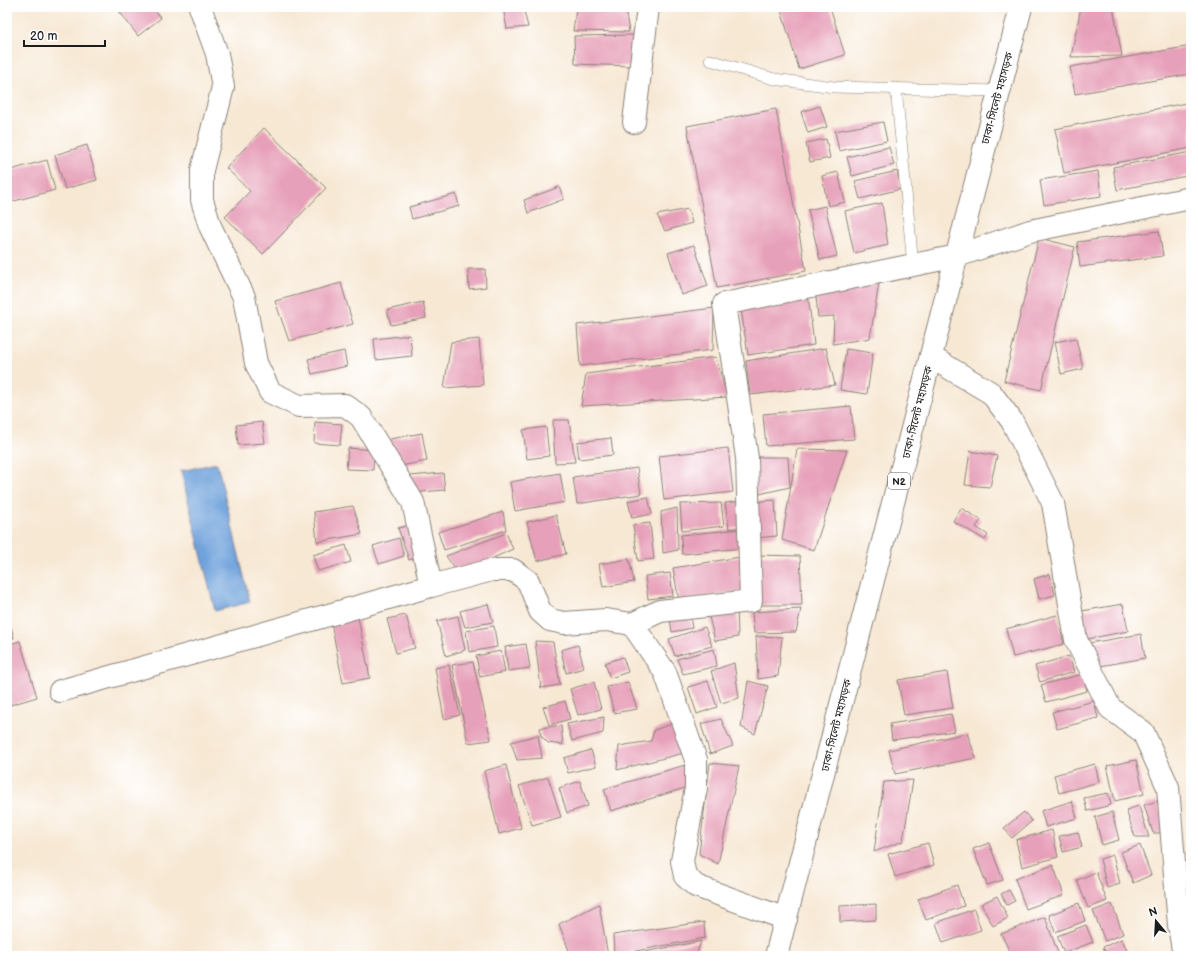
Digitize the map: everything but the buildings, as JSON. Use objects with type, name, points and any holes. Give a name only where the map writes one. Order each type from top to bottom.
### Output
[{"type":"main road","points":[[200,7],[217,54],[223,87],[202,170],[202,200],[210,226],[244,296],[256,362],[270,392],[299,406],[345,405],[361,417],[413,502],[431,586]]},
{"type":"main road","points":[[634,122],[648,7]]},
{"type":"main road","name":"ঢাকা-সিলেট মহাসড়ক","points":[[776,956],[1021,7]]},
{"type":"main road","points":[[60,691],[492,570],[514,570],[528,581],[540,611],[550,620],[564,623],[606,620],[632,624],[660,611],[751,601],[747,458],[724,304],[957,256],[1030,231],[1191,198]]},
{"type":"main road","points":[[931,357],[991,393],[1012,420],[1053,503],[1076,640],[1110,708],[1143,732],[1168,787],[1179,925],[1184,956]]},
{"type":"main road","points":[[632,624],[665,672],[696,760],[696,788],[682,861],[685,876],[696,886],[786,919]]},
{"type":"lane","points":[[710,60],[774,79],[834,87],[999,91]]},
{"type":"lane","points":[[896,88],[914,265]]},
{"type":"water","points":[[217,463],[250,602],[215,611],[181,471]]}]
